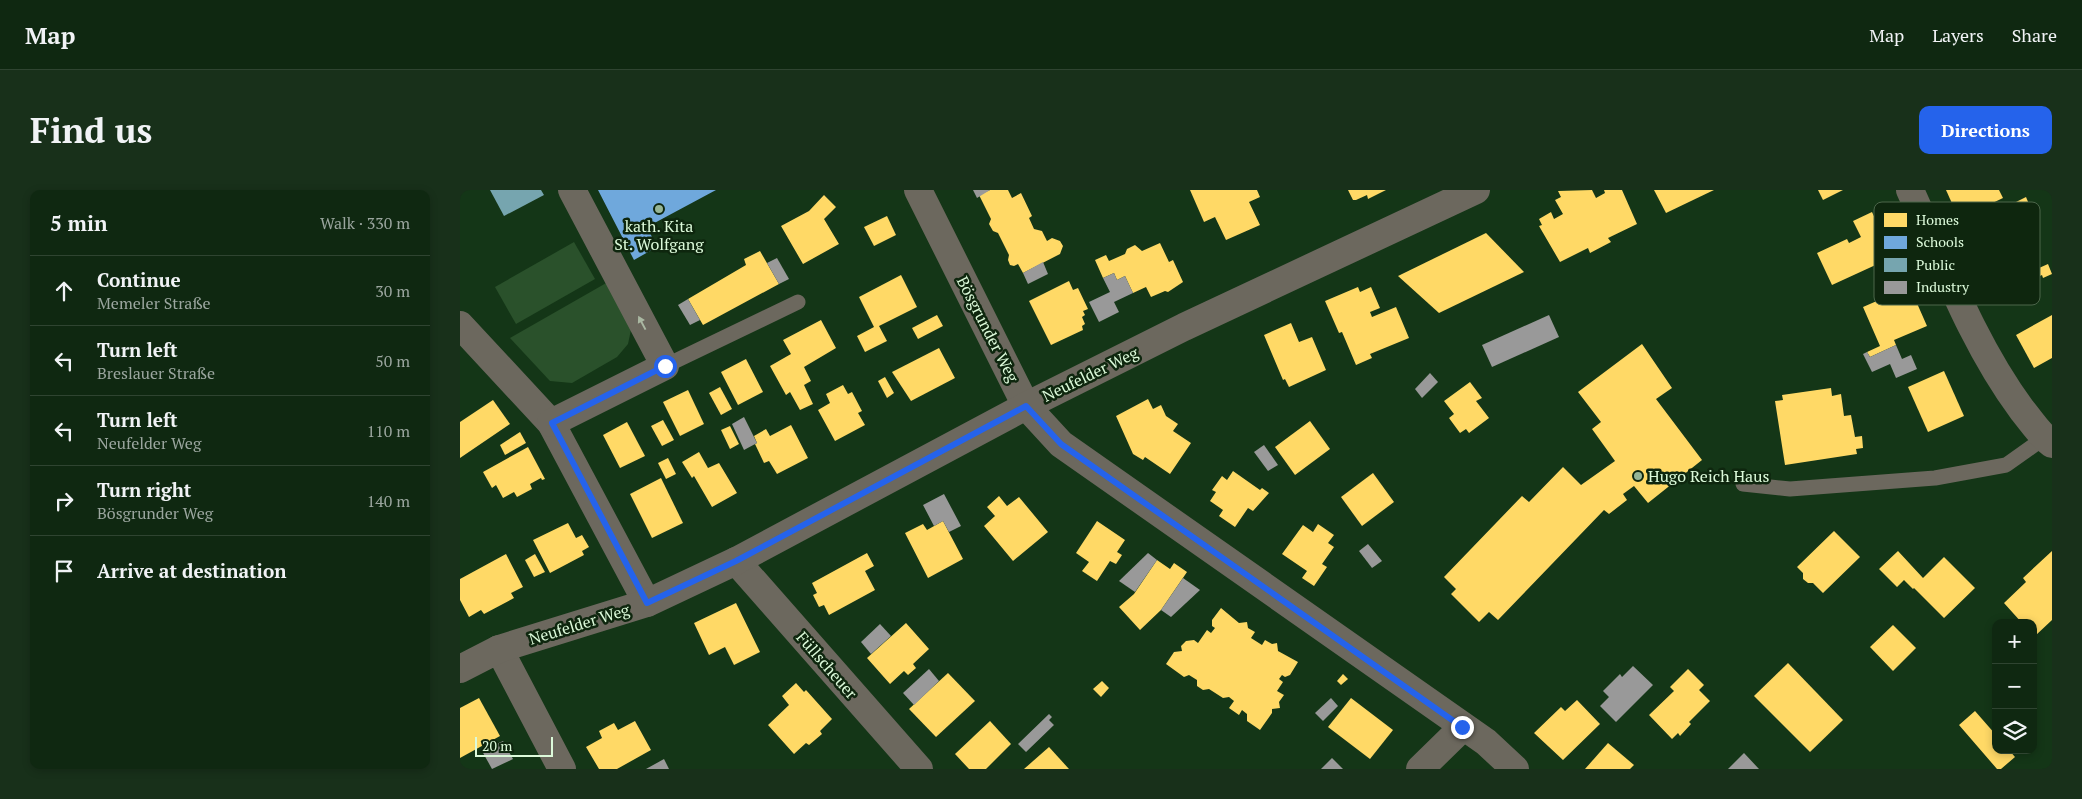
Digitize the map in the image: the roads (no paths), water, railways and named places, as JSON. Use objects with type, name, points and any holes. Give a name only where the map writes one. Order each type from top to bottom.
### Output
[{"type":"street","points":[[552,423],[665,366],[572,190]]},
{"type":"street","name":"Bösgrunder Weg","points":[[918,190],[1026,406],[1061,444],[1486,742],[1515,769]]},
{"type":"street","name":"Neufelder Weg","points":[[460,668],[500,649],[647,603],[736,561],[1026,406],[1184,327],[1476,190]]},
{"type":"street","points":[[1910,190],[1915,202]]},
{"type":"street","points":[[1961,305],[1968,321],[2010,394],[2048,441]]},
{"type":"street","points":[[460,325],[552,423],[647,603]]},
{"type":"street","name":"Füllscheuer","points":[[736,561],[919,769]]},
{"type":"street","points":[[500,649],[562,769]]},
{"type":"street","points":[[1420,769],[1462,727]]},
{"type":"lane","points":[[665,366],[798,302]]},
{"type":"lane","points":[[1743,484],[1790,489],[1935,478],[2006,465],[2048,441]]},
{"type":"place","name":"kath. Kita St. Wolfgang","points":[[659,209]]},
{"type":"place","name":"Hugo Reich Haus","points":[[1638,476]]}]
